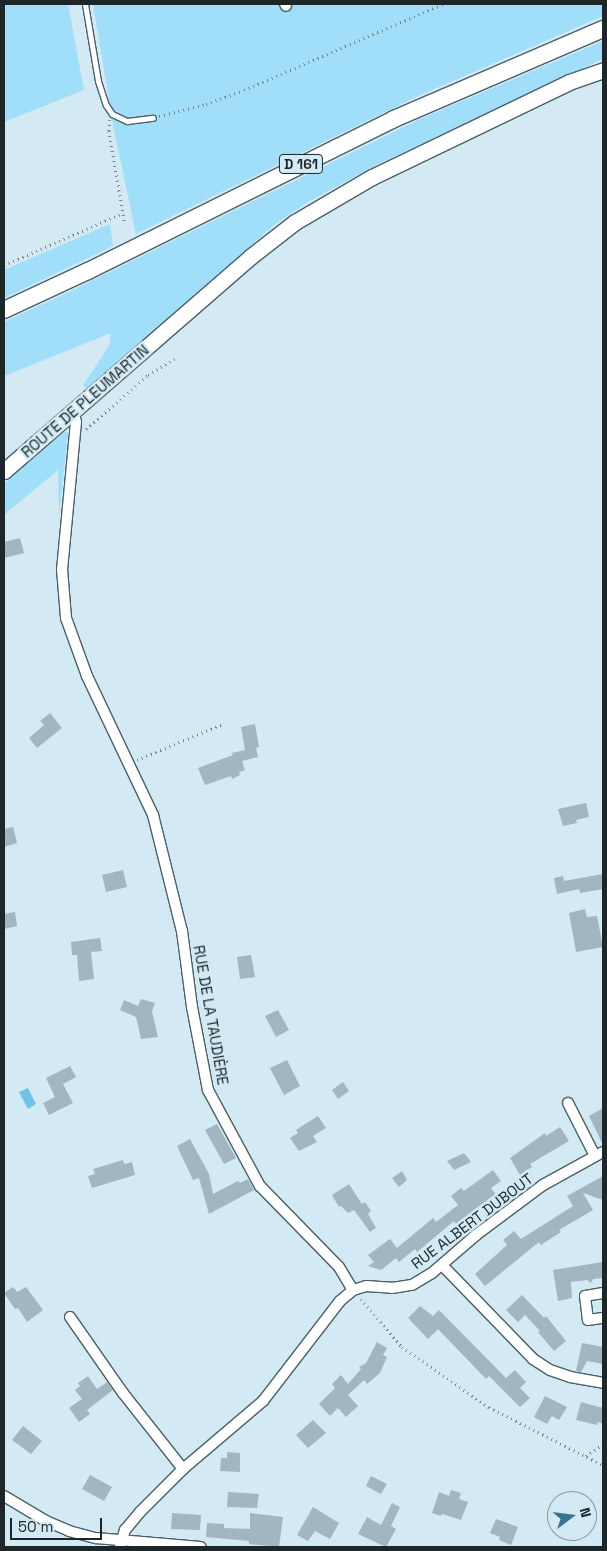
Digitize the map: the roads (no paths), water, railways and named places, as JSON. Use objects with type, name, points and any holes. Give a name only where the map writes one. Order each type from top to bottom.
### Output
[{"type":"main road","name":"D 161","points":[[4,310],[394,119],[603,29]]},
{"type":"main road","name":"ROUTE DE PLEUMARTIN","points":[[4,471],[273,238],[319,206],[372,176],[428,149],[569,82],[603,70]]},
{"type":"street","name":"RUE DE LA TAUDIÈRE","points":[[73,411],[76,422],[62,569],[63,600],[78,656],[153,815],[169,871],[182,931],[192,1007],[208,1090],[260,1186],[339,1268],[353,1290]]},
{"type":"street","points":[[568,1103],[599,1154]]},
{"type":"street","name":"RUE ALBERT DUBOUT","points":[[353,1290],[366,1286],[392,1288],[412,1285],[442,1265],[511,1208],[543,1186],[599,1154]]},
{"type":"street","points":[[442,1265],[533,1359],[550,1370],[570,1377],[603,1383]]},
{"type":"street","points":[[120,1544],[125,1530],[140,1512],[183,1469],[263,1401],[340,1301],[353,1290]]},
{"type":"street","points":[[603,1293],[585,1296],[588,1320],[603,1318]]},
{"type":"street","points":[[70,1317],[123,1393],[183,1469]]},
{"type":"street","points":[[4,1496],[46,1521],[69,1531],[120,1544],[201,1547]]},
{"type":"lane","points":[[85,4],[102,96],[112,114],[127,121],[153,118]]}]
